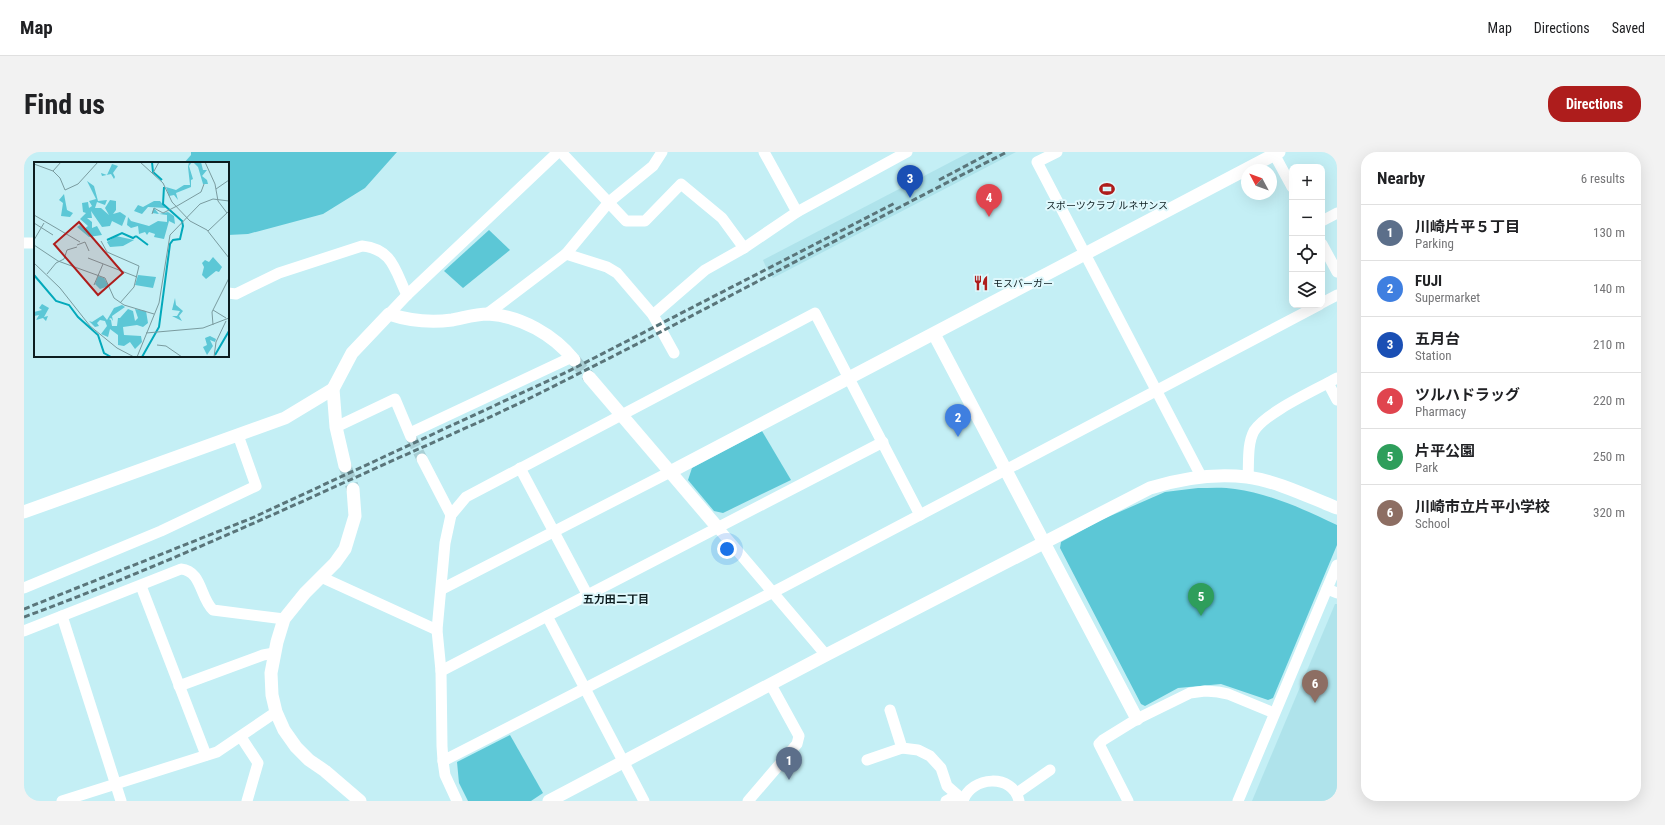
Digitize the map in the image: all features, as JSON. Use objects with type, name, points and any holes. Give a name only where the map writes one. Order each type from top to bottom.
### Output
[{"type":"street","points":[[24,512],[285,418],[333,389],[352,353],[407,295],[558,152]]},
{"type":"street","points":[[561,152],[626,221],[645,221],[681,184],[722,218],[744,248]]},
{"type":"street","points":[[487,314],[566,254],[609,202],[653,166],[662,152]]},
{"type":"street","points":[[764,152],[797,212]]},
{"type":"street","points":[[653,315],[705,270],[744,248],[797,212],[907,152]]},
{"type":"street","points":[[1057,152],[1037,162],[1201,476]]},
{"type":"street","points":[[442,589],[934,334],[1276,153],[1289,181]]},
{"type":"street","points":[[1325,219],[1337,213]]},
{"type":"street","points":[[229,293],[236,294],[279,273],[362,246],[380,250],[389,258],[407,295]]},
{"type":"street","points":[[1325,250],[1337,272]]},
{"type":"street","points":[[566,254],[607,267],[617,274],[653,315],[674,353]]},
{"type":"street","points":[[1325,301],[1337,295]]},
{"type":"street","points":[[444,761],[920,515],[1313,308]]},
{"type":"street","points":[[457,801],[445,775],[442,746],[442,671],[437,630],[442,589],[445,543],[451,515],[466,497],[815,313],[920,515]]},
{"type":"street","points":[[336,427],[395,399],[411,435],[573,358],[565,349],[534,328],[513,318],[487,314],[431,322],[409,320],[389,314]]},
{"type":"street","points":[[934,334],[1137,719]]},
{"type":"street","points":[[589,377],[826,655]]},
{"type":"street","points":[[1248,477],[1250,449],[1254,432],[1269,416],[1332,380],[1337,400]]},
{"type":"street","points":[[333,389],[336,427],[345,466]]},
{"type":"street","points":[[25,584],[161,531],[256,486],[238,435]]},
{"type":"street","points":[[442,671],[883,442]]},
{"type":"street","points":[[422,459],[451,515]]},
{"type":"street","points":[[520,468],[588,594]]},
{"type":"street","points":[[549,801],[826,655],[1150,488],[1175,480],[1201,476],[1223,475],[1248,477],[1289,488],[1337,508]]},
{"type":"street","points":[[353,489],[355,516],[345,549],[335,563],[305,593],[284,619],[274,653],[271,673],[272,694],[276,712],[284,730],[296,747],[309,760],[360,801]]},
{"type":"street","points":[[1238,801],[1274,713],[1332,591],[1337,565]]},
{"type":"street","points":[[24,631],[181,569],[188,570],[194,574],[208,606],[213,610],[284,619]]},
{"type":"street","points":[[320,577],[437,630]]},
{"type":"street","points":[[141,586],[206,755]]},
{"type":"street","points":[[62,616],[121,801]]},
{"type":"street","points":[[548,616],[644,801]]},
{"type":"street","points":[[179,686],[263,655],[274,653]]},
{"type":"street","points":[[748,801],[797,744],[799,736],[771,685]]},
{"type":"street","points":[[1128,801],[1099,744],[1137,719],[1190,693],[1205,691],[1228,694],[1274,713]]},
{"type":"street","points":[[890,710],[902,748]]},
{"type":"street","points":[[62,801],[217,752],[276,712]]},
{"type":"street","points":[[241,737],[258,763],[247,801]]},
{"type":"street","points":[[867,760],[902,748],[918,750],[930,756],[941,768],[947,786],[961,799]]},
{"type":"street","points":[[946,801],[961,799],[976,785],[988,781],[1002,782],[1013,788],[1018,797],[1050,770]]},
{"type":"shaded area","points":[[191,152],[397,152],[365,188],[323,214],[248,234],[229,235],[229,162],[185,162],[191,155]]},
{"type":"shaded area","points":[[970,152],[1016,152],[773,278],[766,267],[763,260]]},
{"type":"shaded area","points":[[489,230],[510,250],[463,288],[444,271]]},
{"type":"shaded area","points":[[762,431],[791,480],[723,513],[714,511],[688,480],[692,468]]},
{"type":"shaded area","points":[[1198,488],[1226,488],[1248,491],[1300,508],[1337,525],[1337,545],[1273,698],[1268,700],[1221,684],[1178,688],[1145,706],[1141,704],[1060,548],[1061,542],[1101,520],[1165,492]]},
{"type":"shaded area","points":[[1335,604],[1337,604],[1337,801],[1252,801]]},
{"type":"shaded area","points":[[510,735],[543,793],[531,801],[468,801],[459,783],[457,762]]},
{"type":"tunnel","points":[[574,360],[589,377]]},
{"type":"tunnel","points":[[411,437],[422,459]]},
{"type":"tunnel","points":[[345,466],[353,489]]},
{"type":"railway","points":[[939,180],[992,152]]},
{"type":"railway","points":[[24,617],[113,583],[202,546],[469,427],[672,326],[1007,152]]},
{"type":"railway","points":[[24,609],[252,518],[567,372],[895,203]]},
{"type":"place","name":"スポーツクラブ ルネサンス","points":[[1107,189]]},
{"type":"place","name":"五月台","points":[[910,198]]},
{"type":"place","name":"ツルハドラッグ","points":[[989,217]]},
{"type":"place","name":"モスバーガー","points":[[981,283]]},
{"type":"place","name":"FUJI","points":[[958,437]]},
{"type":"place","name":"片平公園","points":[[1201,616]]},
{"type":"place","name":"川崎市立片平小学校","points":[[1315,703]]},
{"type":"place","name":"川崎片平５丁目","points":[[789,780]]},
{"type":"district","name":"五力田二丁目","points":[[616,599]]}]
